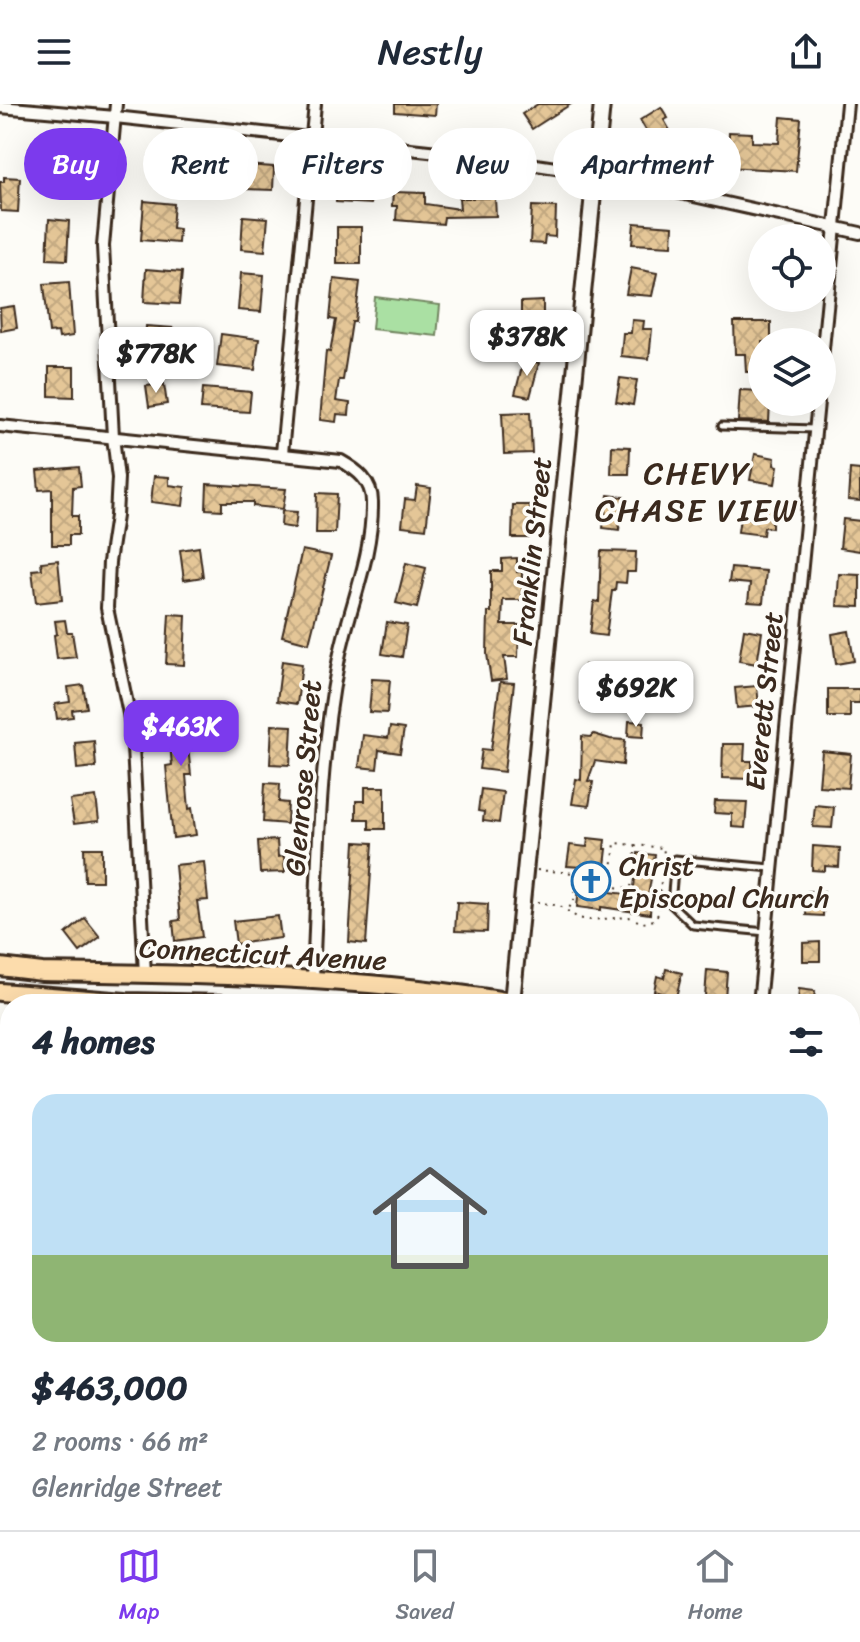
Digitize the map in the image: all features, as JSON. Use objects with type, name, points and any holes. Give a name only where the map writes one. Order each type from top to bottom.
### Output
[{"type":"main road","name":"Connecticut Avenue","points":[[0,967],[42,972],[313,978],[449,994]]},
{"type":"main road","name":"Connecticut Avenue","points":[[0,992],[25,994]]},
{"type":"street","points":[[116,104],[103,246],[118,478],[107,608],[132,728],[145,974]]},
{"type":"street","points":[[313,128],[315,104]]},
{"type":"street","name":"Franklin Street","points":[[600,128],[602,104]]},
{"type":"street","points":[[835,224],[847,104]]},
{"type":"street","points":[[0,107],[274,134]]},
{"type":"street","points":[[412,149],[553,168]]},
{"type":"street","points":[[0,426],[282,453],[306,200]]},
{"type":"street","name":"Franklin Street","points":[[516,994],[592,200]]},
{"type":"street","points":[[713,200],[821,224]]},
{"type":"street","points":[[836,227],[860,233]]},
{"type":"street","name":"Everett Street","points":[[760,994],[816,416]]},
{"type":"street","name":"Glenrose Street","points":[[282,453],[341,461],[359,471],[370,489],[372,500],[360,587],[338,660],[324,753],[313,978]]},
{"type":"lane","points":[[722,426],[815,429]]},
{"type":"lane","points":[[766,932],[693,925],[671,904],[675,859],[772,868]]},
{"type":"path","points":[[523,901],[549,903],[578,918],[589,920],[629,917],[643,923],[654,920],[658,914],[664,848],[636,845],[615,843],[610,887],[631,888],[636,845]]},
{"type":"path","points":[[527,869],[575,873],[574,900],[567,911]]},
{"type":"green space","points":[[375,297],[440,305],[437,336],[372,329]]},
{"type":"building","points":[[395,104],[436,104],[435,115],[395,112]]},
{"type":"building","points":[[538,104],[571,104],[534,128],[522,114]]},
{"type":"building","points":[[661,107],[668,118],[664,120],[669,128],[645,128],[640,120]]},
{"type":"building","points":[[781,117],[801,119],[796,171],[741,168],[741,133],[752,133],[752,142],[779,143]]},
{"type":"building","points":[[258,166],[274,167],[273,190],[258,189]]},
{"type":"building","points":[[4,177],[20,178],[18,212],[1,211],[0,182],[4,182]]},
{"type":"building","points":[[412,193],[425,193],[425,204],[460,209],[459,200],[495,200],[496,216],[444,217],[443,224],[396,220],[397,206],[392,206],[392,200],[412,200]]},
{"type":"building","points":[[336,200],[371,200],[371,204]]},
{"type":"building","points":[[144,201],[174,204],[172,228],[179,229],[178,243],[141,240]]},
{"type":"building","points":[[532,206],[556,207],[555,237],[545,236],[544,244],[530,243]]},
{"type":"building","points":[[243,216],[268,218],[265,251],[241,249]]},
{"type":"building","points":[[49,219],[69,221],[67,260],[47,259]]},
{"type":"building","points":[[634,223],[673,226],[672,246],[632,244]]},
{"type":"building","points":[[337,227],[361,227],[361,264],[337,264]]},
{"type":"building","points":[[631,268],[657,273],[652,296],[626,294]]},
{"type":"building","points":[[146,269],[182,272],[179,304],[144,302]]},
{"type":"building","points":[[241,273],[264,275],[261,312],[238,310]]},
{"type":"building","points":[[334,279],[360,282],[355,322],[352,322],[343,380],[339,380],[336,401],[350,403],[349,415],[337,414],[336,422],[320,420],[326,351],[330,352],[336,320],[330,319]]},
{"type":"building","points":[[69,282],[73,336],[59,338],[58,332],[49,333],[44,284]]},
{"type":"building","points":[[543,301],[543,333],[521,333],[521,302]]},
{"type":"building","points":[[14,306],[17,328],[1,331],[0,308]]},
{"type":"building","points":[[632,320],[644,321],[643,329],[652,329],[649,359],[621,356],[623,333],[631,333]]},
{"type":"building","points":[[734,322],[771,322],[771,328],[748,328],[748,372],[745,354],[735,354]]},
{"type":"building","points":[[146,326],[173,328],[170,359],[151,358],[152,342],[145,342]]},
{"type":"building","points":[[221,334],[259,339],[255,370],[217,366]]},
{"type":"building","points":[[524,359],[539,363],[530,397],[515,394]]},
{"type":"building","points":[[49,367],[74,367],[74,397],[49,396]]},
{"type":"building","points":[[620,378],[637,380],[633,405],[616,402]]},
{"type":"building","points":[[164,384],[167,404],[149,407],[146,386]]},
{"type":"building","points":[[203,388],[251,392],[249,412],[201,409]]},
{"type":"building","points":[[740,390],[748,390],[748,416],[769,416],[769,422],[738,421]]},
{"type":"building","points":[[530,412],[532,453],[504,454],[502,413]]},
{"type":"building","points":[[612,446],[630,447],[629,474],[611,474]]},
{"type":"building","points":[[755,454],[775,458],[774,465],[778,466],[775,484],[750,480]]},
{"type":"building","points":[[79,467],[81,486],[73,487],[72,516],[78,516],[78,535],[69,535],[69,545],[52,545],[52,489],[39,490],[37,471]]},
{"type":"building","points":[[850,469],[860,470],[860,501],[848,500]]},
{"type":"building","points":[[154,476],[169,477],[169,485],[185,487],[183,506],[151,502]]},
{"type":"building","points":[[207,484],[286,489],[283,509],[253,506],[253,502],[222,502],[222,510],[206,509]]},
{"type":"building","points":[[417,486],[431,488],[426,529],[402,526],[405,499],[415,500]]},
{"type":"building","points":[[317,493],[337,494],[335,533],[316,533]]},
{"type":"building","points":[[608,495],[624,497],[619,530],[603,528]]},
{"type":"building","points":[[513,505],[530,505],[529,538],[512,538]]},
{"type":"building","points":[[757,507],[772,509],[772,528],[764,527],[763,535],[738,532],[740,517],[755,519]]},
{"type":"building","points":[[282,511],[297,512],[295,528],[281,526]]},
{"type":"building","points":[[843,519],[860,521],[860,551],[840,548]]},
{"type":"building","points":[[199,547],[203,577],[184,580],[180,550]]},
{"type":"building","points":[[302,550],[331,556],[309,643],[282,636]]},
{"type":"building","points":[[601,551],[636,552],[635,572],[627,572],[626,583],[616,582],[615,591],[612,591],[606,636],[590,634],[594,601],[599,602]]},
{"type":"building","points":[[517,558],[517,572],[522,572],[522,600],[503,600],[502,625],[519,625],[518,657],[504,657],[507,679],[491,681],[487,654],[491,571],[502,571],[502,559]]},
{"type":"building","points":[[58,560],[62,600],[36,603],[32,570],[42,569],[41,562]]},
{"type":"building","points":[[406,563],[426,568],[417,608],[396,603]]},
{"type":"building","points":[[731,568],[766,571],[763,603],[748,602],[750,584],[729,582]]},
{"type":"building","points":[[839,574],[860,575],[860,607],[837,606]]},
{"type":"building","points":[[169,614],[186,615],[184,665],[166,664]]},
{"type":"building","points":[[65,620],[67,632],[72,632],[76,657],[57,659],[55,621]]},
{"type":"building","points":[[387,622],[407,625],[402,657],[382,654]]},
{"type":"building","points":[[744,629],[762,632],[757,664],[739,661]]},
{"type":"building","points":[[849,631],[854,661],[836,664],[832,634]]},
{"type":"building","points":[[282,661],[302,664],[297,704],[277,701]]},
{"type":"building","points":[[585,665],[607,668],[603,706],[581,703]]},
{"type":"building","points":[[372,679],[390,680],[387,713],[369,712]]},
{"type":"building","points":[[500,682],[514,683],[504,772],[479,769],[482,749],[491,750]]},
{"type":"building","points":[[83,685],[87,708],[72,710],[73,717],[57,719],[55,704],[70,702],[68,687]]},
{"type":"building","points":[[757,686],[759,706],[737,708],[735,688]]},
{"type":"building","points":[[828,689],[860,689],[860,703],[850,703],[850,717],[828,717]]},
{"type":"building","points":[[194,702],[196,746],[188,747],[191,775],[186,775],[189,809],[192,808],[196,835],[173,838],[166,766],[172,765],[167,713],[175,712],[174,704]]},
{"type":"building","points":[[629,721],[644,722],[643,737],[628,736]]},
{"type":"building","points":[[272,725],[292,726],[290,765],[270,764]]},
{"type":"building","points":[[390,727],[404,729],[400,753],[379,750],[377,769],[359,767],[363,735],[388,738]]},
{"type":"building","points":[[594,734],[625,740],[623,765],[595,761],[588,781],[593,782],[589,806],[572,804],[576,779],[581,780],[582,736],[591,737]]},
{"type":"building","points":[[94,741],[96,767],[77,769],[75,743]]},
{"type":"building","points":[[723,744],[745,744],[744,761],[752,761],[752,779],[722,778]]},
{"type":"building","points":[[822,751],[851,754],[848,788],[819,786]]},
{"type":"building","points":[[265,783],[280,784],[279,802],[288,803],[287,824],[263,822]]},
{"type":"building","points":[[365,787],[385,787],[385,829],[369,829],[369,819],[356,819],[356,801],[365,801]]},
{"type":"building","points":[[481,789],[503,792],[499,823],[483,821],[484,812],[478,811]]},
{"type":"building","points":[[96,797],[99,821],[74,824],[70,800]]},
{"type":"building","points":[[715,801],[747,802],[745,828],[732,827],[732,814],[714,813]]},
{"type":"building","points":[[815,805],[834,807],[832,828],[813,827]]},
{"type":"building","name":"Christ Episcopal Church","points":[[588,838],[605,840],[604,849],[607,849],[602,891],[633,895],[638,853],[655,855],[648,896],[651,897],[650,914],[577,907],[581,867],[567,866],[570,845],[587,847]]},
{"type":"building","points":[[277,840],[278,857],[284,856],[285,872],[260,873],[258,841]]},
{"type":"building","points":[[355,842],[373,843],[366,944],[349,942]]},
{"type":"building","points":[[813,846],[840,848],[839,867],[825,866],[825,871],[812,870]]},
{"type":"building","points":[[84,848],[102,848],[102,881],[85,881]]},
{"type":"building","points":[[204,862],[208,900],[197,901],[202,937],[175,941],[173,921],[180,920],[175,865]]},
{"type":"building","points":[[808,891],[824,892],[823,916],[806,915]]},
{"type":"building","points":[[457,902],[488,904],[487,932],[455,931]]},
{"type":"building","points":[[278,916],[281,938],[236,944],[233,921]]},
{"type":"building","points":[[85,918],[100,937],[80,952],[66,934]]},
{"type":"building","points":[[820,942],[820,961],[803,961],[803,943]]},
{"type":"building","points":[[666,969],[682,973],[677,994],[654,991],[657,976],[664,978]]},
{"type":"building","points":[[707,970],[727,972],[725,994],[705,994]]},
{"type":"building","points":[[799,989],[815,991],[815,994],[799,994]]},
{"type":"place","name":"Christ Episcopal Church","points":[[591,881]]},
{"type":"district","name":"CHEVY CHASE VIEW","points":[[697,492]]}]
